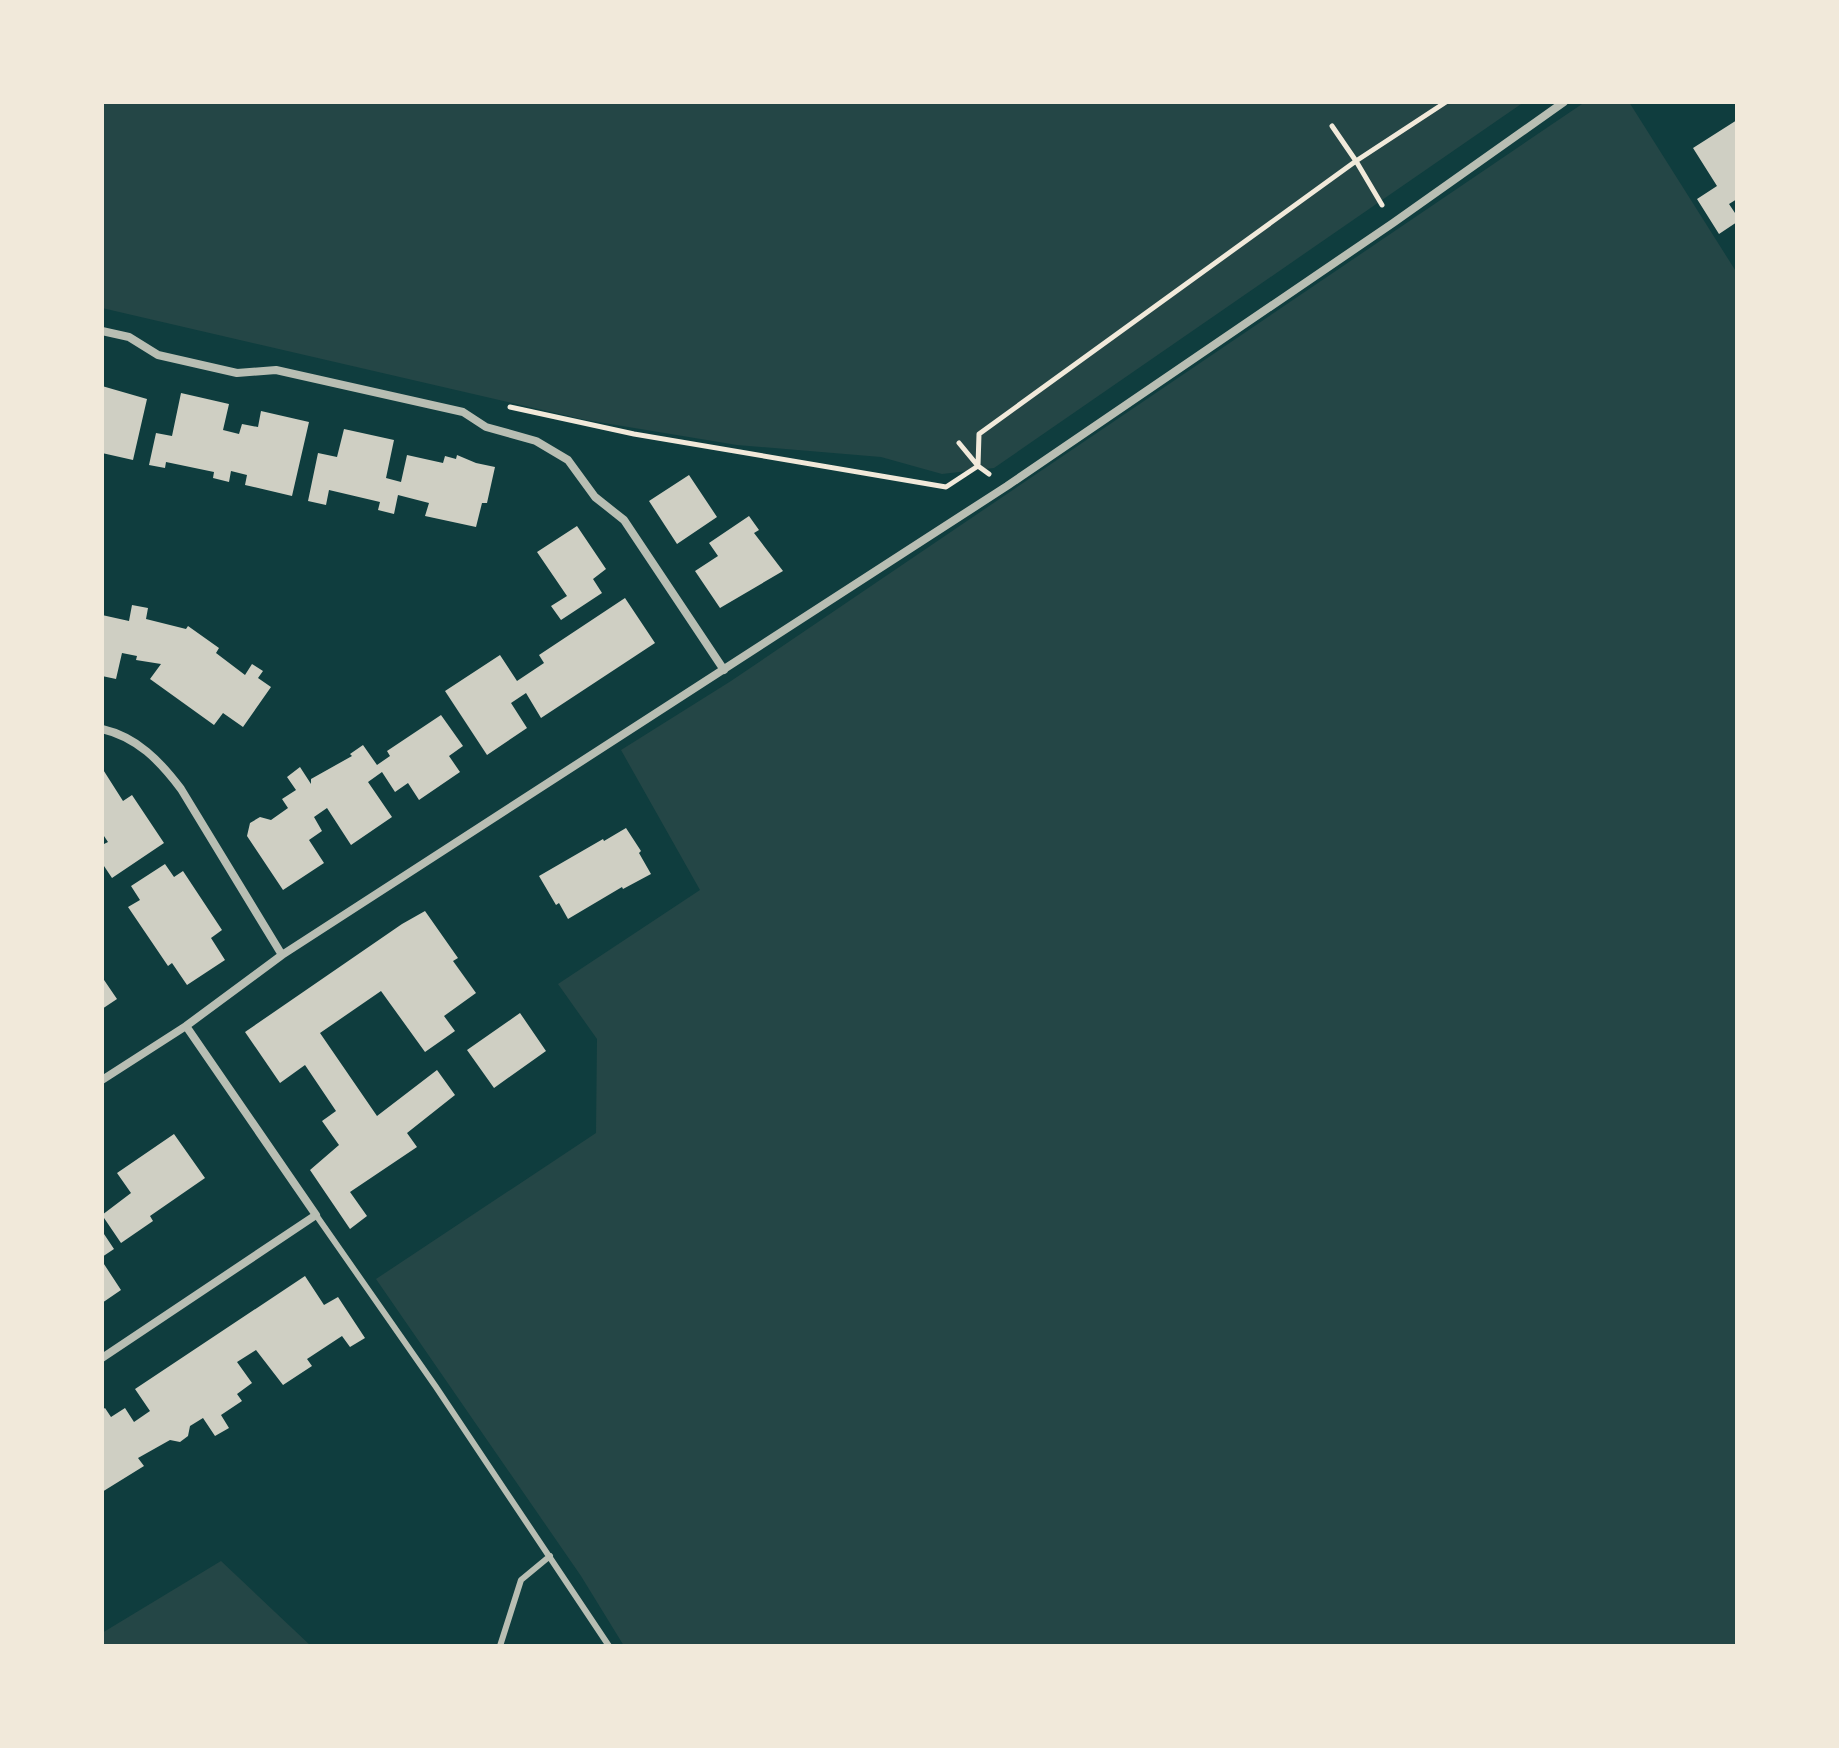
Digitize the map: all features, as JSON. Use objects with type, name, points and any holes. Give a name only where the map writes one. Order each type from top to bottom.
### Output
[{"type":"street","points":[[102,1080],[186,1026],[282,955],[1007,486],[1393,223],[1564,102]]},
{"type":"street","points":[[102,331],[129,337],[158,355],[237,373],[276,370],[463,412],[486,427],[536,441],[568,460],[595,497],[624,520],[724,670]]},
{"type":"street","points":[[102,729],[139,745],[164,767],[181,789],[282,955]]},
{"type":"street","points":[[102,1358],[316,1215],[186,1026]]},
{"type":"lane","points":[[316,1215],[609,1646]]},
{"type":"lane","points":[[500,1646],[521,1580],[550,1556]]},
{"type":"path","points":[[978,466],[979,434],[1356,161],[1446,102]]},
{"type":"path","points":[[1332,126],[1393,223]]},
{"type":"path","points":[[498,405],[634,434],[946,487],[978,466]]},
{"type":"path","points":[[959,443],[978,466],[1007,486]]},
{"type":"shaded area","points":[[102,102],[1524,102],[994,468],[942,474],[881,457],[737,445],[586,420],[102,308]]},
{"type":"shaded area","points":[[1585,102],[1629,102],[1737,273],[1737,1646],[624,1646],[581,1576],[376,1279],[596,1133],[597,1039],[558,984],[700,890],[621,750],[731,681]]},
{"type":"shaded area","points":[[221,1561],[311,1646],[102,1646],[102,1633]]},
{"type":"building","points":[[1737,120],[1737,199],[1729,204],[1737,216],[1737,222],[1719,234],[1697,199],[1717,186],[1693,148]]},
{"type":"building","points":[[102,386],[147,399],[133,460],[102,453]]},
{"type":"building","points":[[181,393],[229,404],[223,430],[239,434],[242,424],[258,427],[261,411],[309,422],[292,496],[245,485],[247,475],[231,471],[229,482],[213,478],[214,472],[166,462],[165,468],[149,465],[156,433],[172,436]]},
{"type":"building","points":[[344,429],[394,440],[386,478],[401,482],[407,455],[443,463],[445,456],[456,459],[457,455],[495,467],[487,503],[482,503],[476,527],[425,516],[429,503],[398,495],[394,514],[378,510],[380,502],[329,490],[326,505],[308,501],[318,453],[337,457]]},
{"type":"building","points":[[689,475],[717,517],[677,544],[649,501]]},
{"type":"building","points":[[749,516],[759,530],[754,533],[783,571],[720,608],[695,571],[718,556],[709,543]]},
{"type":"building","points":[[577,526],[606,569],[593,579],[602,593],[561,620],[551,606],[567,596],[537,552]]},
{"type":"building","points":[[625,598],[655,643],[541,718],[526,693],[511,703],[527,728],[487,755],[445,691],[500,655],[517,681],[544,663],[539,655]]},
{"type":"building","points":[[132,605],[148,608],[146,619],[186,629],[188,626],[219,648],[216,653],[245,675],[252,664],[263,671],[258,678],[271,687],[243,727],[223,713],[214,725],[150,679],[161,664],[136,660],[137,656],[122,653],[116,679],[102,676],[102,615],[129,621]]},
{"type":"building","points":[[441,715],[463,746],[449,756],[460,772],[419,800],[408,783],[395,792],[382,772],[368,782],[392,817],[351,845],[327,808],[314,817],[322,831],[309,840],[324,863],[283,890],[247,836],[250,823],[260,817],[271,820],[288,808],[282,799],[296,790],[287,777],[300,767],[311,784],[311,779],[352,756],[350,754],[363,745],[377,765],[390,756],[387,751]]},
{"type":"building","points":[[102,768],[123,801],[132,795],[164,843],[112,878],[102,863],[102,845],[108,842],[102,833]]},
{"type":"building","points":[[626,828],[651,874],[568,919],[539,876]]},
{"type":"building","points":[[165,864],[174,877],[183,871],[222,930],[211,938],[225,960],[187,985],[172,963],[168,966],[128,907],[140,900],[131,886]]},
{"type":"building","points":[[425,911],[458,958],[453,961],[476,993],[444,1016],[455,1031],[425,1052],[381,991],[320,1033],[377,1116],[437,1070],[455,1095],[407,1133],[417,1147],[350,1192],[367,1216],[350,1229],[310,1170],[339,1145],[322,1121],[336,1111],[305,1065],[280,1083],[245,1032]]},
{"type":"building","points":[[102,977],[117,999],[102,1009]]},
{"type":"building","points":[[520,1013],[546,1051],[494,1088],[467,1050]]},
{"type":"building","points":[[174,1134],[205,1178],[150,1216],[153,1221],[121,1243],[102,1215],[131,1193],[117,1173]]},
{"type":"building","points":[[102,1231],[114,1249],[102,1257]]},
{"type":"building","points":[[102,1261],[121,1290],[102,1303]]},
{"type":"building","points":[[305,1276],[324,1305],[338,1297],[365,1338],[350,1347],[342,1336],[307,1359],[312,1366],[283,1385],[256,1350],[237,1362],[252,1383],[237,1394],[242,1401],[221,1415],[229,1428],[215,1436],[203,1418],[190,1426],[188,1436],[180,1442],[170,1440],[138,1458],[144,1466],[102,1492],[102,1410],[105,1408],[111,1417],[125,1408],[134,1422],[150,1411],[135,1389]]}]
